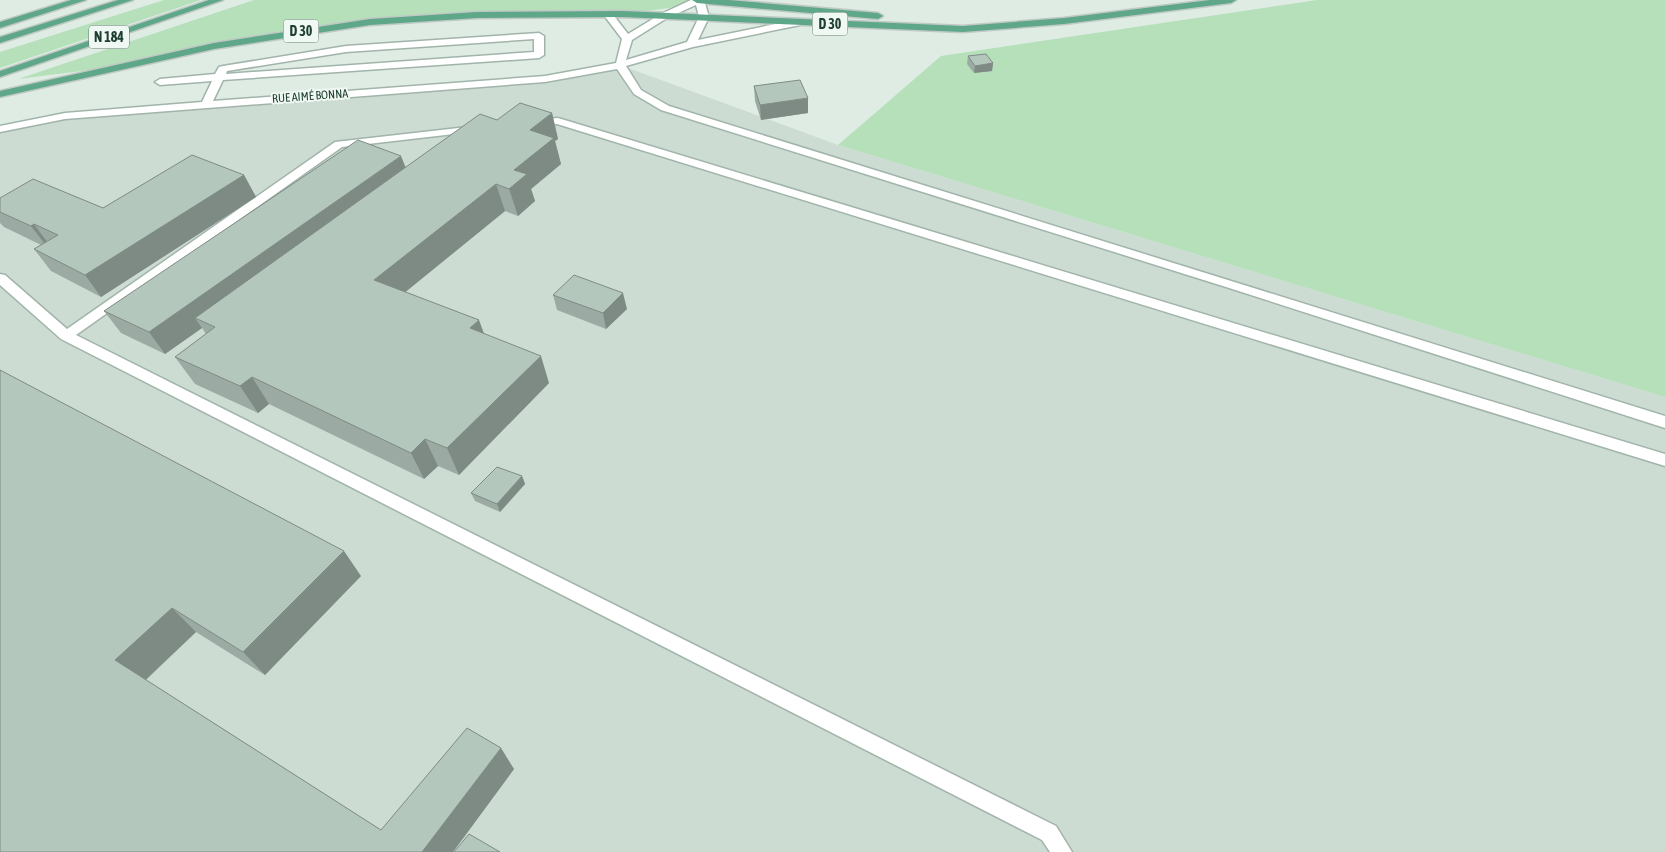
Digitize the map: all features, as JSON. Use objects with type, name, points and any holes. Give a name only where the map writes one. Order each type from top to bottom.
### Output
[{"type":"main road","points":[[0,24],[81,0]]},
{"type":"main road","name":"N 184","points":[[0,40],[128,0]]},
{"type":"main road","name":"N 184","points":[[0,74],[218,0]]},
{"type":"main road","name":"D 30","points":[[698,0],[956,22],[1051,23]]},
{"type":"main road","name":"D 30","points":[[0,94],[214,46],[370,22],[476,15],[608,14],[963,29],[1051,23],[1231,0]]},
{"type":"street","points":[[691,44],[704,17],[698,0],[664,16],[627,39],[620,65],[639,95],[665,108],[1231,284],[1665,422]]},
{"type":"street","points":[[608,14],[627,39]]},
{"type":"street","name":"RUE AIMÉ BONNA","points":[[0,129],[65,116],[206,104],[370,80],[544,78],[620,65],[691,44],[800,22]]},
{"type":"street","points":[[160,82],[218,77],[370,80],[539,55],[539,36],[346,49],[222,69],[218,77],[206,104]]},
{"type":"street","points":[[520,125],[558,120],[1665,460]]},
{"type":"street","points":[[66,336],[338,144],[492,128]]},
{"type":"street","points":[[0,278],[66,336],[1049,833],[1062,852]]},
{"type":"shaded area","points":[[620,65],[838,145],[1665,397],[1665,852],[0,852],[0,129],[65,116],[544,79]]},
{"type":"green space","points":[[164,0],[201,0],[0,68],[0,52]]},
{"type":"green space","points":[[254,0],[699,0],[692,5],[623,14],[477,15],[304,30],[113,67],[18,79]]},
{"type":"green space","points":[[1317,0],[1665,0],[1665,397],[838,145],[941,56]]},
{"type":"building","points":[[986,54],[993,63],[975,66],[968,56]]},
{"type":"building","points":[[800,80],[808,98],[760,105],[754,86]]},
{"type":"building","points":[[520,103],[552,113],[530,130],[554,138],[514,170],[527,174],[509,189],[496,184],[374,280],[479,320],[470,328],[541,356],[447,448],[425,439],[411,453],[252,377],[240,386],[175,357],[215,327],[195,318],[480,114],[497,120]]},
{"type":"building","points":[[358,140],[401,156],[149,332],[104,311]]},
{"type":"building","points":[[192,155],[244,175],[85,275],[34,249],[58,235],[34,224],[31,226],[0,212],[0,198],[33,179],[103,208]]},
{"type":"building","points":[[574,275],[623,293],[603,313],[553,295]]},
{"type":"building","points":[[0,370],[344,551],[243,652],[172,608],[115,660],[381,830],[467,728],[501,748],[422,852],[0,852]]},
{"type":"building","points":[[497,467],[522,476],[497,504],[471,493]]},
{"type":"building","points":[[469,834],[500,852],[454,852]]}]
